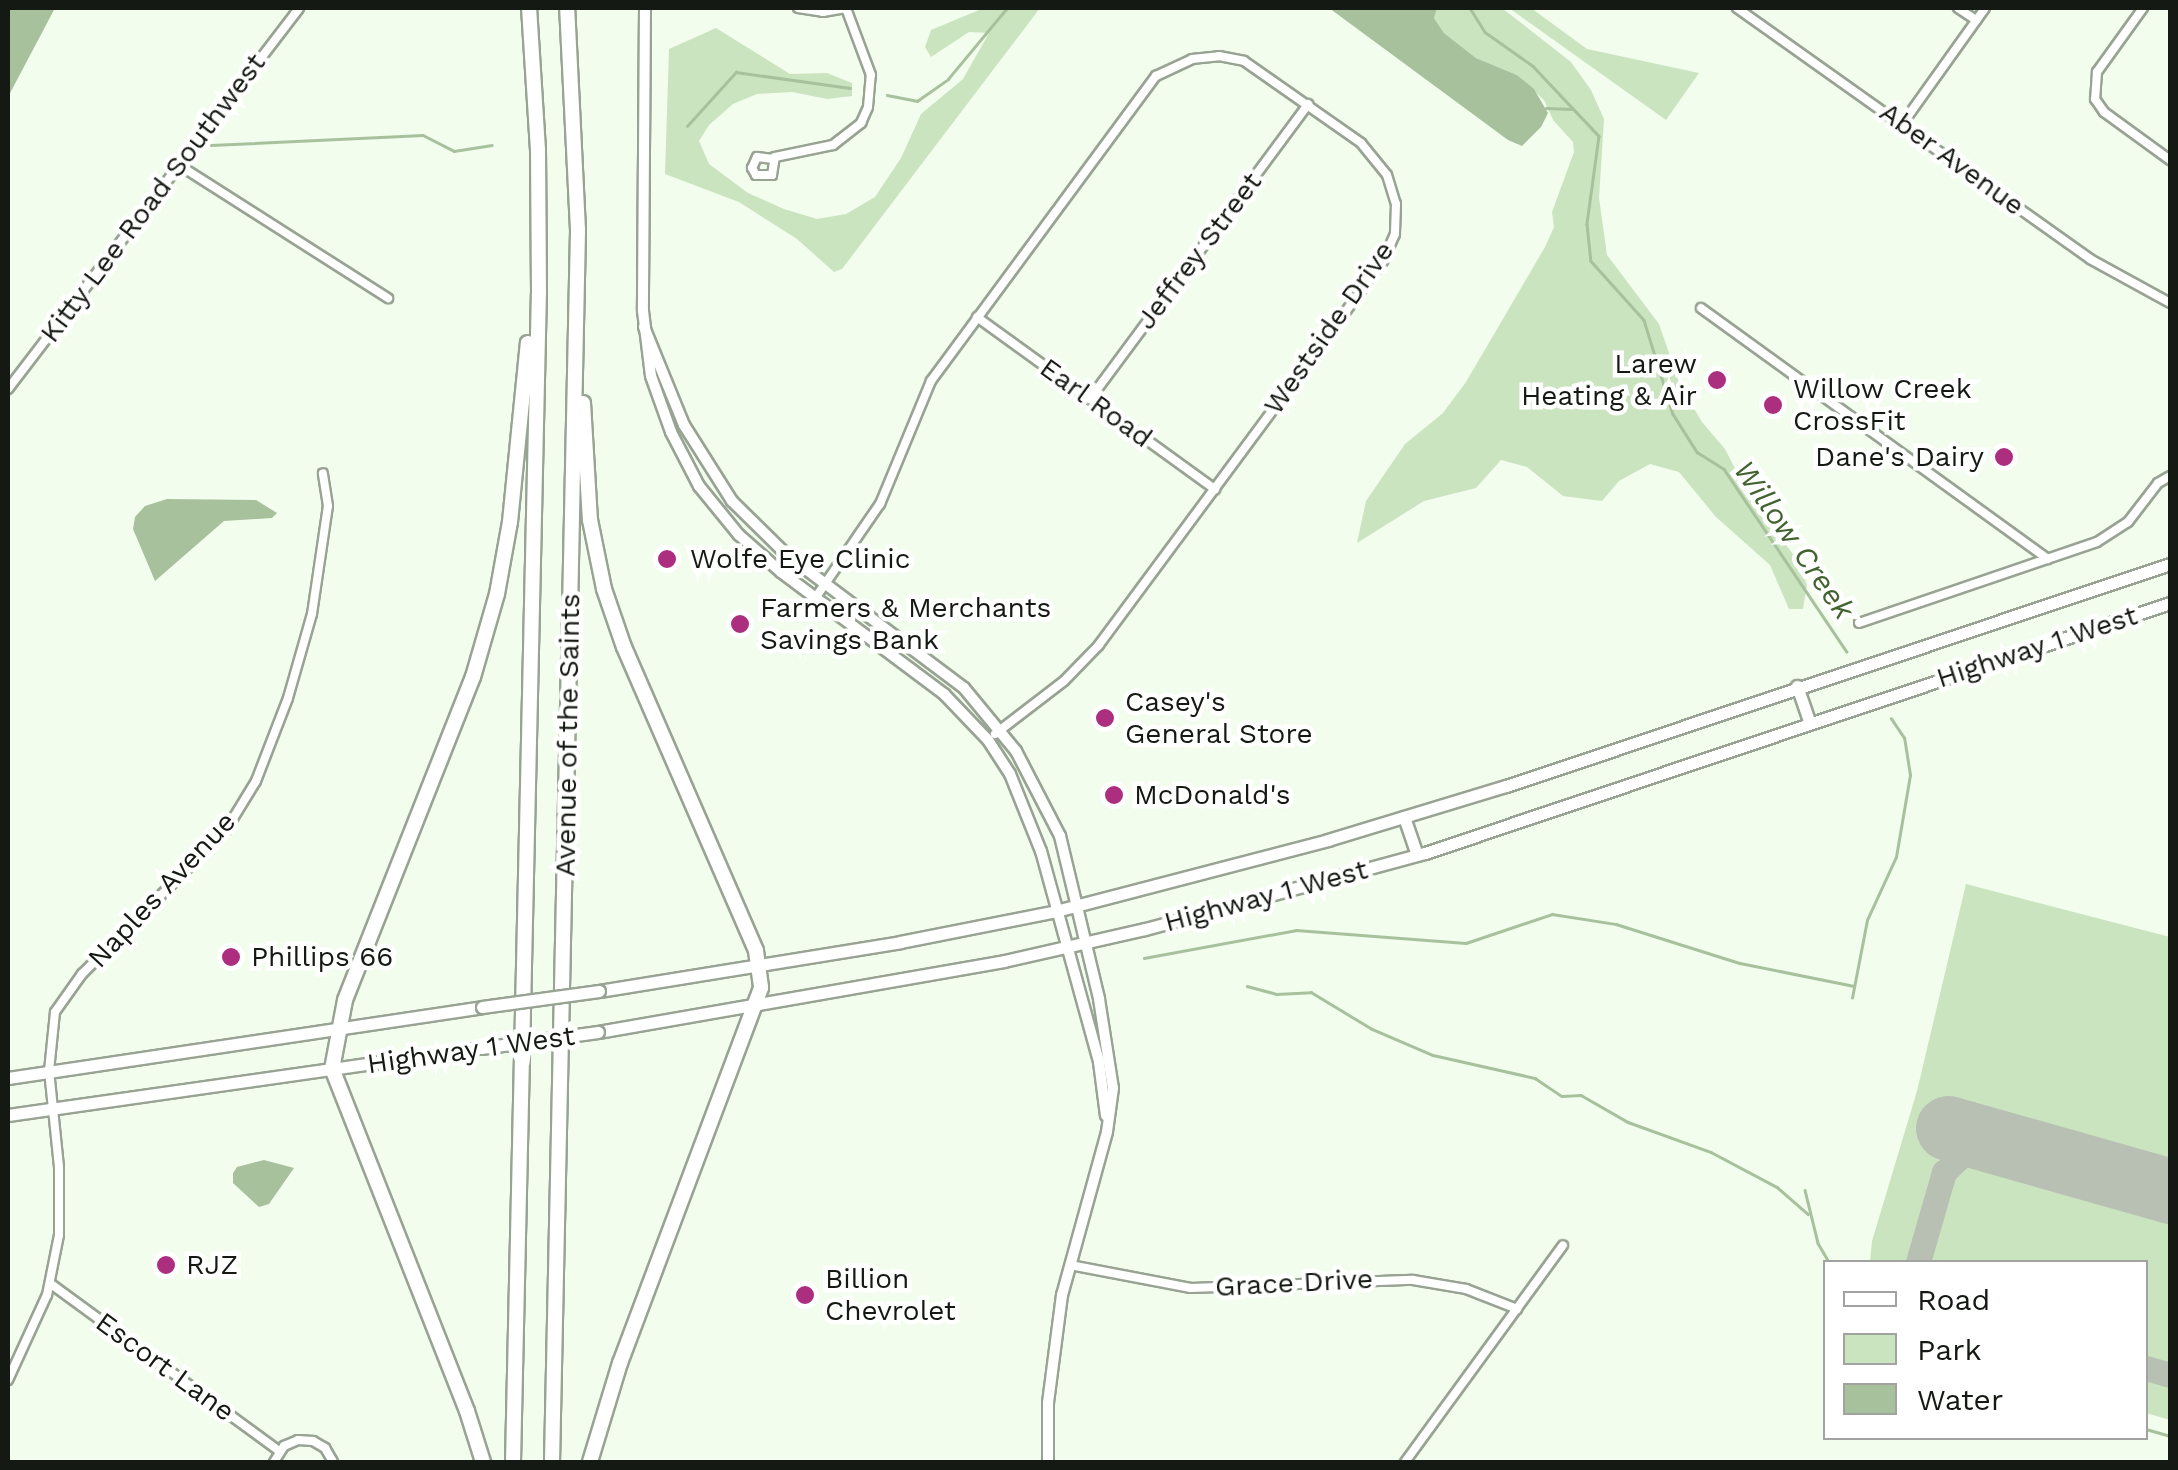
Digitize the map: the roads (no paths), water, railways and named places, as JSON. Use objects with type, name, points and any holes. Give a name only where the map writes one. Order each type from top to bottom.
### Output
[{"type":"highway","name":"Avenue of the Saints","points":[[514,1462],[539,223],[530,8]]},
{"type":"highway","name":"Avenue of the Saints","points":[[552,1462],[577,292],[576,134],[567,8]]},
{"type":"highway","points":[[483,1462],[468,1411],[332,1069],[345,1000],[472,677],[498,594],[522,416],[539,223]]},
{"type":"highway","points":[[577,292],[586,489],[604,589],[624,647],[761,966],[756,1007],[620,1363],[590,1462]]},
{"type":"main road","points":[[645,8],[641,273],[644,327],[659,402],[698,486],[762,557],[923,676],[988,740],[1021,796],[1056,911],[1099,1062],[1107,1132]]},
{"type":"main road","points":[[644,327],[684,425],[717,481],[768,539],[940,667],[1002,730],[1038,786],[1060,836],[1086,940],[1113,1088],[1107,1132],[1068,1264],[1052,1367],[1048,1462]]},
{"type":"main road","name":"Highway 1 West","points":[[8,1078],[761,966],[1078,906],[1404,817],[2170,564]]},
{"type":"main road","name":"Highway 1 West","points":[[8,1115],[756,1007],[908,980],[1146,928],[1417,855],[2170,603]]},
{"type":"main road","points":[[1798,686],[1810,723]]},
{"type":"main road","points":[[1404,817],[1417,855]]},
{"type":"street","name":"Kitty Lee Road Southwest","points":[[8,389],[299,8]]},
{"type":"street","points":[[772,159],[833,145],[861,123],[868,107],[871,76],[846,8],[823,12],[798,8]]},
{"type":"street","name":"Aber Avenue","points":[[1737,8],[2090,260],[2170,303]]},
{"type":"street","points":[[1958,8],[1976,20]]},
{"type":"street","points":[[1903,123],[1985,8]]},
{"type":"street","points":[[2143,8],[2098,72],[2095,99],[2104,112],[2170,160]]},
{"type":"street","name":"Westside Drive","points":[[816,597],[880,504],[930,381],[1146,87],[1169,68],[1204,56],[1234,58],[1260,70],[1308,104],[1379,162],[1393,189],[1395,234],[1383,261],[1088,657],[988,740]]},
{"type":"street","name":"Jeffrey Street","points":[[1090,398],[1308,104]]},
{"type":"street","points":[[179,165],[388,298]]},
{"type":"street","points":[[1701,308],[2048,559]]},
{"type":"street","name":"Earl Road","points":[[977,317],[1215,489]]},
{"type":"street","name":"Naples Avenue","points":[[8,1380],[51,1284],[60,1205],[50,1072],[51,1031],[61,1000],[226,830],[256,780],[288,698],[312,614],[326,533],[323,474]]},
{"type":"street","points":[[1859,623],[2048,559],[2118,530],[2158,483],[2170,476]]},
{"type":"street","points":[[1405,1462],[1563,1245]]},
{"type":"street","name":"Grace Drive","points":[[1068,1264],[1191,1288],[1413,1280],[1466,1288],[1518,1309]]},
{"type":"street","name":"Escort Lane","points":[[51,1284],[279,1451]]},
{"type":"street","points":[[274,1462],[279,1451],[298,1440],[312,1440],[325,1448],[333,1462]]},
{"type":"water","points":[[8,8],[55,8],[8,97]]},
{"type":"water","points":[[1329,8],[1437,8],[1434,18],[1444,33],[1476,58],[1517,75],[1534,89],[1548,113],[1541,127],[1522,146],[1508,140]]},
{"type":"water","points":[[167,499],[256,500],[277,513],[272,518],[224,521],[155,581],[133,529],[135,517],[145,506]]},
{"type":"water","points":[[264,1160],[294,1168],[269,1204],[259,1207],[233,1183],[233,1173],[237,1167]]},
{"type":"waterway","points":[[887,95],[917,101],[948,79],[1007,8]]},
{"type":"waterway","name":"Willow Creek","points":[[1470,8],[1485,32],[1533,66],[1599,136],[1587,224],[1591,261],[1644,320],[1673,414],[1697,452],[1724,469],[1847,652]]},
{"type":"waterway","points":[[687,126],[736,72],[850,88]]},
{"type":"waterway","points":[[1546,108],[1572,109]]},
{"type":"waterway","points":[[211,145],[423,135],[454,151],[492,145]]},
{"type":"waterway","name":"Willow Creek","points":[[1852,998],[1867,920],[1896,857],[1910,775],[1904,738],[1891,719]]},
{"type":"waterway","points":[[1144,958],[1296,930],[1466,943],[1552,914],[1616,924],[1740,963],[1854,986]]},
{"type":"waterway","points":[[1247,986],[1276,994],[1311,992],[1372,1029],[1433,1055],[1535,1078],[1562,1096],[1581,1095],[1628,1122],[1711,1152],[1777,1187],[1808,1214]]},
{"type":"waterway","name":"Willow Creek","points":[[1805,1190],[1818,1243],[1828,1260]]},
{"type":"waterway","name":"Willow Creek","points":[[2148,1430],[2170,1436]]},
{"type":"place","name":"Larew Heating & Air","points":[[1717,380]]},
{"type":"place","name":"Willow Creek CrossFit","points":[[1773,405]]},
{"type":"place","name":"Dane's Dairy","points":[[2004,457]]},
{"type":"place","name":"Wolfe Eye Clinic","points":[[667,559]]},
{"type":"place","name":"Farmers & Merchants Savings Bank","points":[[740,624]]},
{"type":"place","name":"Casey's General Store","points":[[1105,718]]},
{"type":"place","name":"McDonald's","points":[[1114,795]]},
{"type":"place","name":"Phillips 66","points":[[231,957]]},
{"type":"place","name":"RJZ","points":[[166,1265]]},
{"type":"place","name":"Billion Chevrolet","points":[[805,1295]]}]
